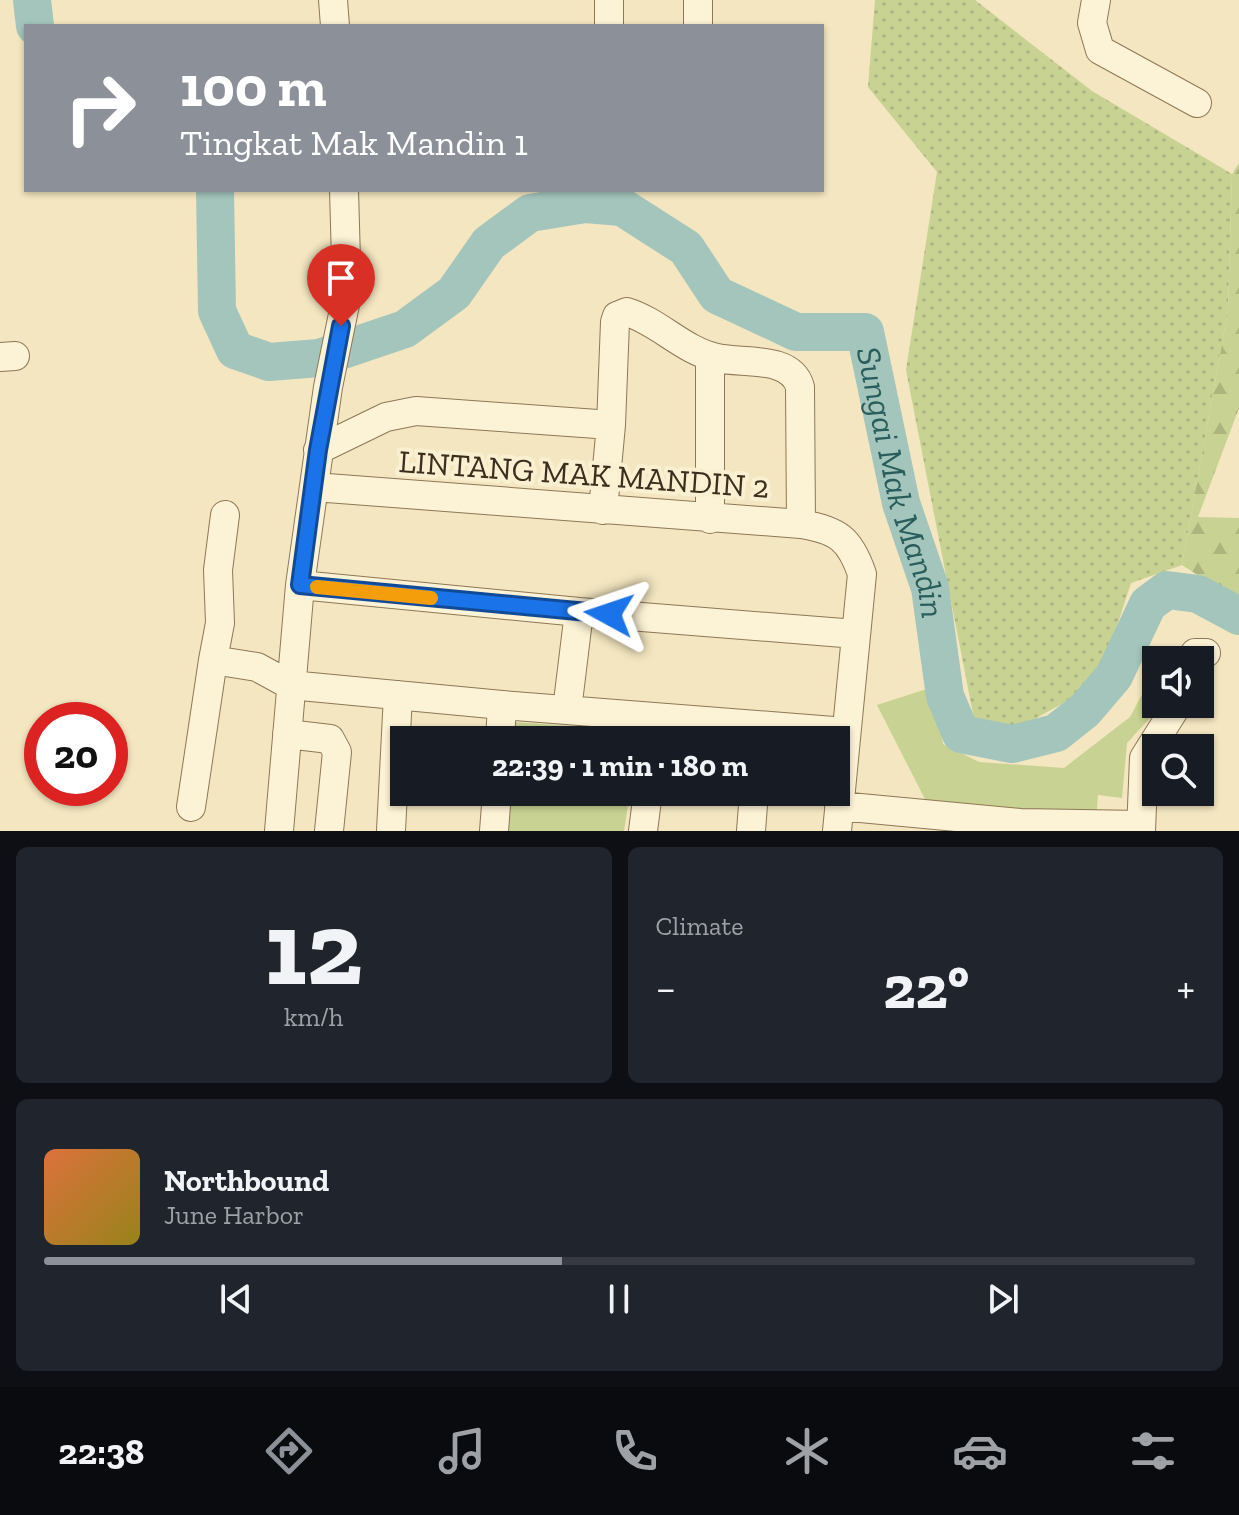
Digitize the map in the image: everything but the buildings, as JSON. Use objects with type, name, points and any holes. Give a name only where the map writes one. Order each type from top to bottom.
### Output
[{"type":"street","points":[[333,0],[335,24]]},
{"type":"street","points":[[609,0],[609,24]]},
{"type":"street","points":[[698,0],[698,24]]},
{"type":"street","points":[[1096,0],[1092,23],[1100,50],[1197,103]]},
{"type":"street","points":[[279,831],[300,585],[328,387],[347,295],[344,192]]},
{"type":"street","points":[[603,510],[611,425],[615,322],[617,316],[627,312],[710,356],[779,366],[798,379],[801,524]]},
{"type":"street","points":[[710,356],[710,519]]},
{"type":"street","points":[[318,450],[386,417],[416,411],[611,425]]},
{"type":"street","name":"LINTANG MAK MANDIN 2","points":[[314,487],[824,528],[845,540],[855,554],[862,574],[856,634]]},
{"type":"street","points":[[191,807],[220,623],[218,570],[225,515]]},
{"type":"street","points":[[300,585],[579,612],[856,634],[847,726]]},
{"type":"street","points":[[567,710],[579,612]]},
{"type":"street","points":[[213,660],[257,667],[290,685],[567,710],[642,726]]},
{"type":"street","points":[[391,831],[398,695]]},
{"type":"street","points":[[501,726],[502,705]]},
{"type":"street","points":[[838,818],[1141,828],[1144,758],[1169,718]]},
{"type":"street","points":[[287,734],[330,739],[337,752],[329,831]]},
{"type":"street","points":[[494,831],[496,806]]},
{"type":"street","points":[[643,831],[646,806]]},
{"type":"street","points":[[751,831],[753,806]]},
{"type":"green space","points":[[875,0],[975,0],[1092,91],[1232,174],[1228,310],[1182,565],[1131,583],[1098,684],[1018,728],[974,719],[906,370],[937,172],[868,87]]},
{"type":"green space","points":[[1239,163],[1239,408],[1198,517],[1239,518],[1239,602],[1182,565],[1228,310],[1232,174]]},
{"type":"green space","points":[[936,686],[943,744],[979,762],[1064,768],[1130,717],[1142,694],[1142,718],[1150,718],[1127,743],[1122,798],[1098,795],[1096,821],[930,809],[877,705]]},
{"type":"green space","points":[[514,722],[570,726],[514,726]]},
{"type":"green space","points":[[508,806],[628,806],[624,831],[506,831]]},
{"type":"waterway","name":"Sungai Mak Mandin","points":[[32,0],[35,24]]},
{"type":"waterway","name":"Sungai Mak Mandin","points":[[215,192],[217,311],[235,350],[269,362],[319,358],[405,329],[454,293],[489,243],[530,213],[585,204],[622,207],[686,248],[717,295],[796,332],[865,332],[901,503],[930,588],[945,696],[961,734],[1012,744],[1056,733],[1085,710],[1114,676],[1148,604],[1167,590],[1198,594],[1239,616]]},
{"type":"slow traffic","points":[[317,587],[431,598]]},
{"type":"route","points":[[341,326],[318,450],[300,585],[609,614]]}]
